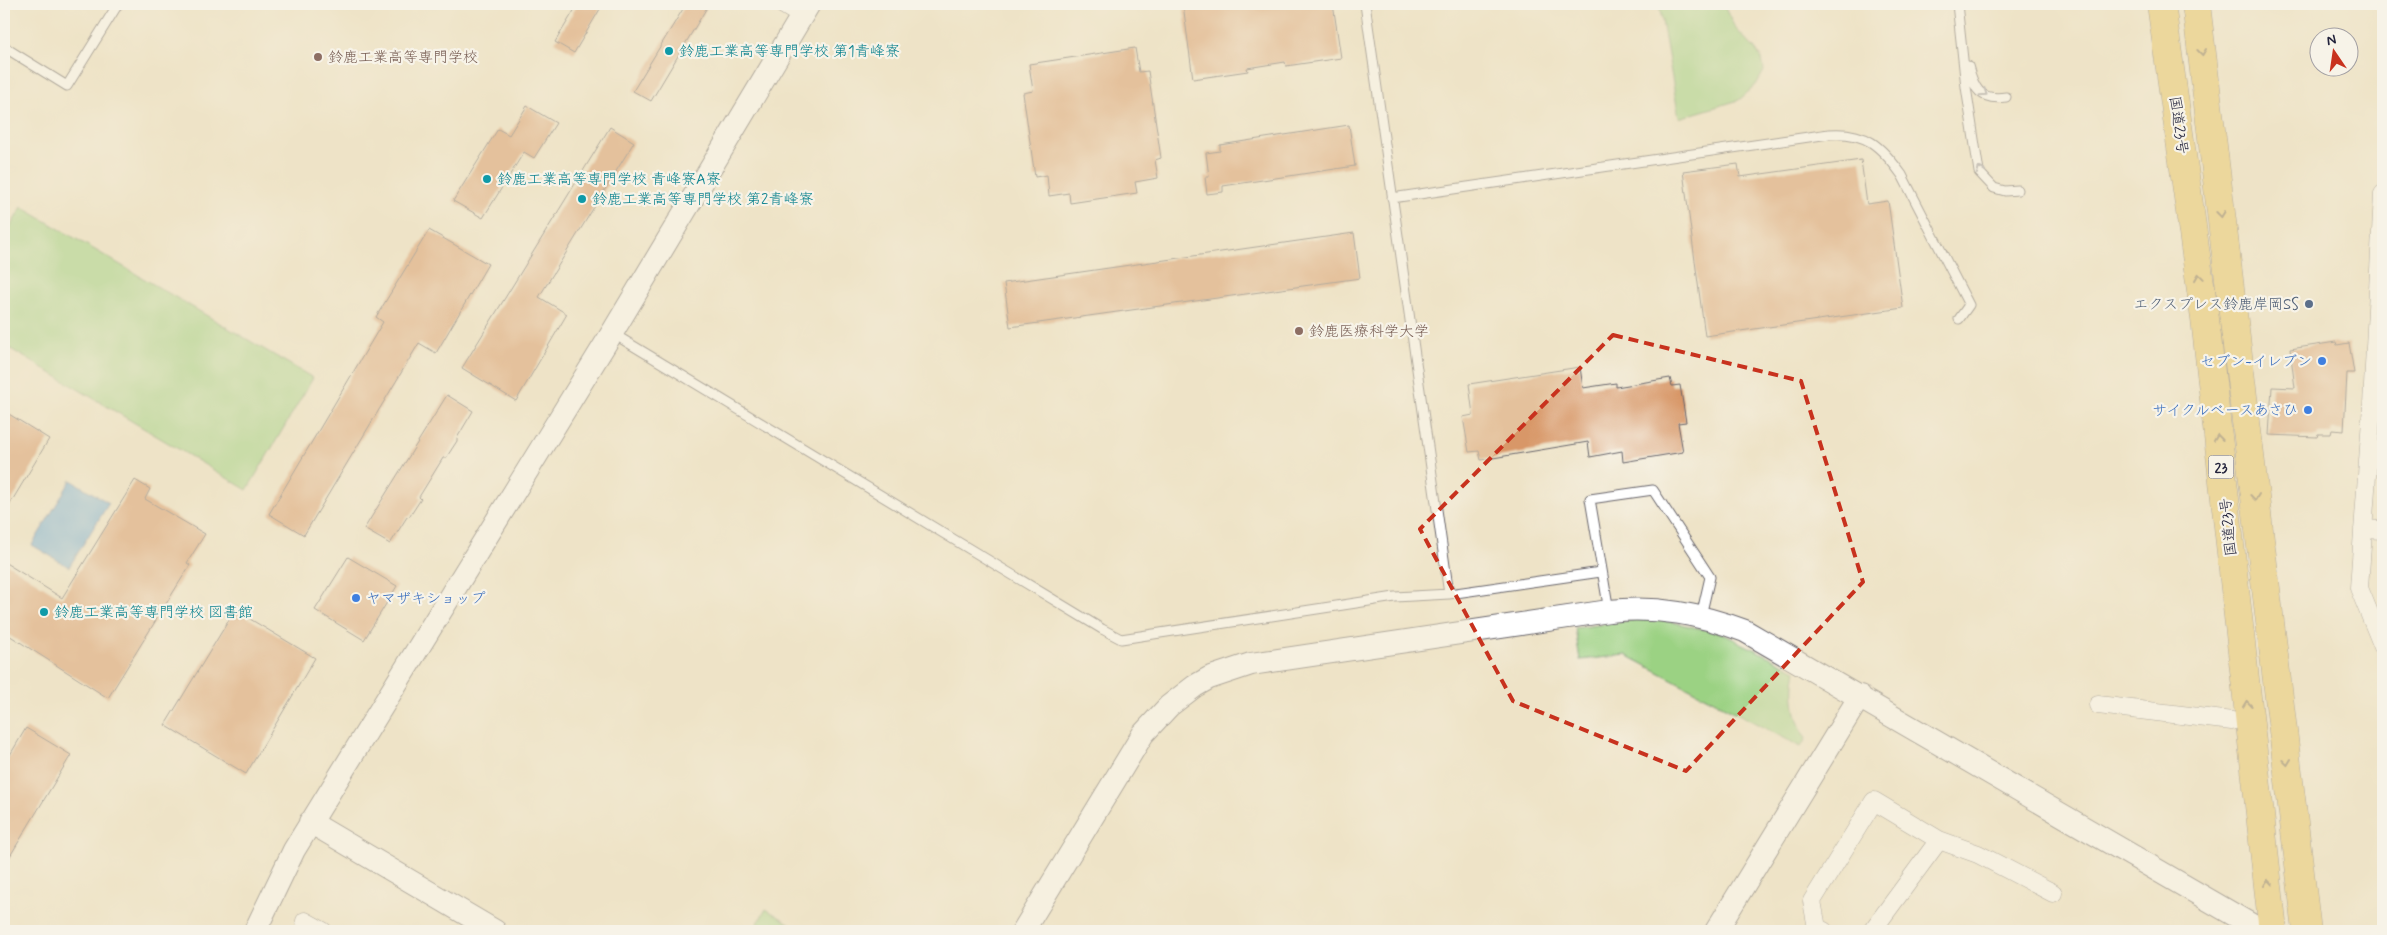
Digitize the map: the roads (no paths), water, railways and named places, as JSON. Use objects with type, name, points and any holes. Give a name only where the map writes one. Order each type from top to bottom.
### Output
[{"type":"highway","name":"国道23号","points":[[2161,4],[2205,320],[2273,931]]},
{"type":"highway","name":"国道23号","points":[[2196,4],[2307,931]]},
{"type":"street","points":[[255,931],[294,850],[310,822],[612,333],[805,10],[782,4]]},
{"type":"street","points":[[2383,194],[2378,406],[2363,529],[2359,588],[2383,647]]},
{"type":"street","points":[[2363,529],[2383,530]]},
{"type":"street","points":[[1023,931],[1143,734],[1169,706],[1209,678],[1252,664],[1609,611],[1647,608],[1701,616],[1745,631],[2262,931]]},
{"type":"street","points":[[1716,931],[1860,696]]},
{"type":"street","points":[[2098,705],[2232,721]]},
{"type":"street","points":[[1824,931],[1817,928],[1812,901],[1874,801],[1939,840],[1978,854],[2053,893]]},
{"type":"street","points":[[310,822],[495,931]]},
{"type":"street","points":[[1872,931],[1939,840]]},
{"type":"street","points":[[305,921],[323,931]]},
{"type":"lane","points":[[4,48],[67,86],[118,4]]},
{"type":"lane","points":[[1364,4],[1449,594]]},
{"type":"lane","points":[[1957,4],[1974,154],[1979,172],[1994,188],[2005,191],[2018,190]]},
{"type":"lane","points":[[1962,41],[1974,85],[1990,98],[2006,97]]},
{"type":"lane","points":[[1392,198],[1829,134],[1860,135],[1889,156],[1902,175],[1969,305],[1959,319]]},
{"type":"lane","points":[[612,333],[1115,637],[1131,639],[1395,597],[1449,594],[1601,572]]},
{"type":"lane","points":[[1609,611],[1590,499],[1653,490],[1710,577],[1701,616]]},
{"type":"water","points":[[71,480],[109,503],[69,567],[32,545]]},
{"type":"place","name":"鈴鹿工業高等専門学校 第1青峰寮","points":[[669,51]]},
{"type":"place","name":"鈴鹿工業高等専門学校","points":[[318,57]]},
{"type":"place","name":"鈴鹿工業高等専門学校 青峰寮A寮","points":[[487,179]]},
{"type":"place","name":"鈴鹿工業高等専門学校 第2青峰寮","points":[[582,199]]},
{"type":"place","name":"エクスプレス鈴鹿岸岡SS","points":[[2309,304]]},
{"type":"place","name":"鈴鹿医療科学大学","points":[[1299,331]]},
{"type":"place","name":"セブン-イレブン","points":[[2322,361]]},
{"type":"place","name":"サイクルベースあさひ","points":[[2308,410]]},
{"type":"place","name":"ヤマザキショップ","points":[[356,598]]},
{"type":"place","name":"鈴鹿工業高等専門学校 図書館","points":[[44,612]]}]
